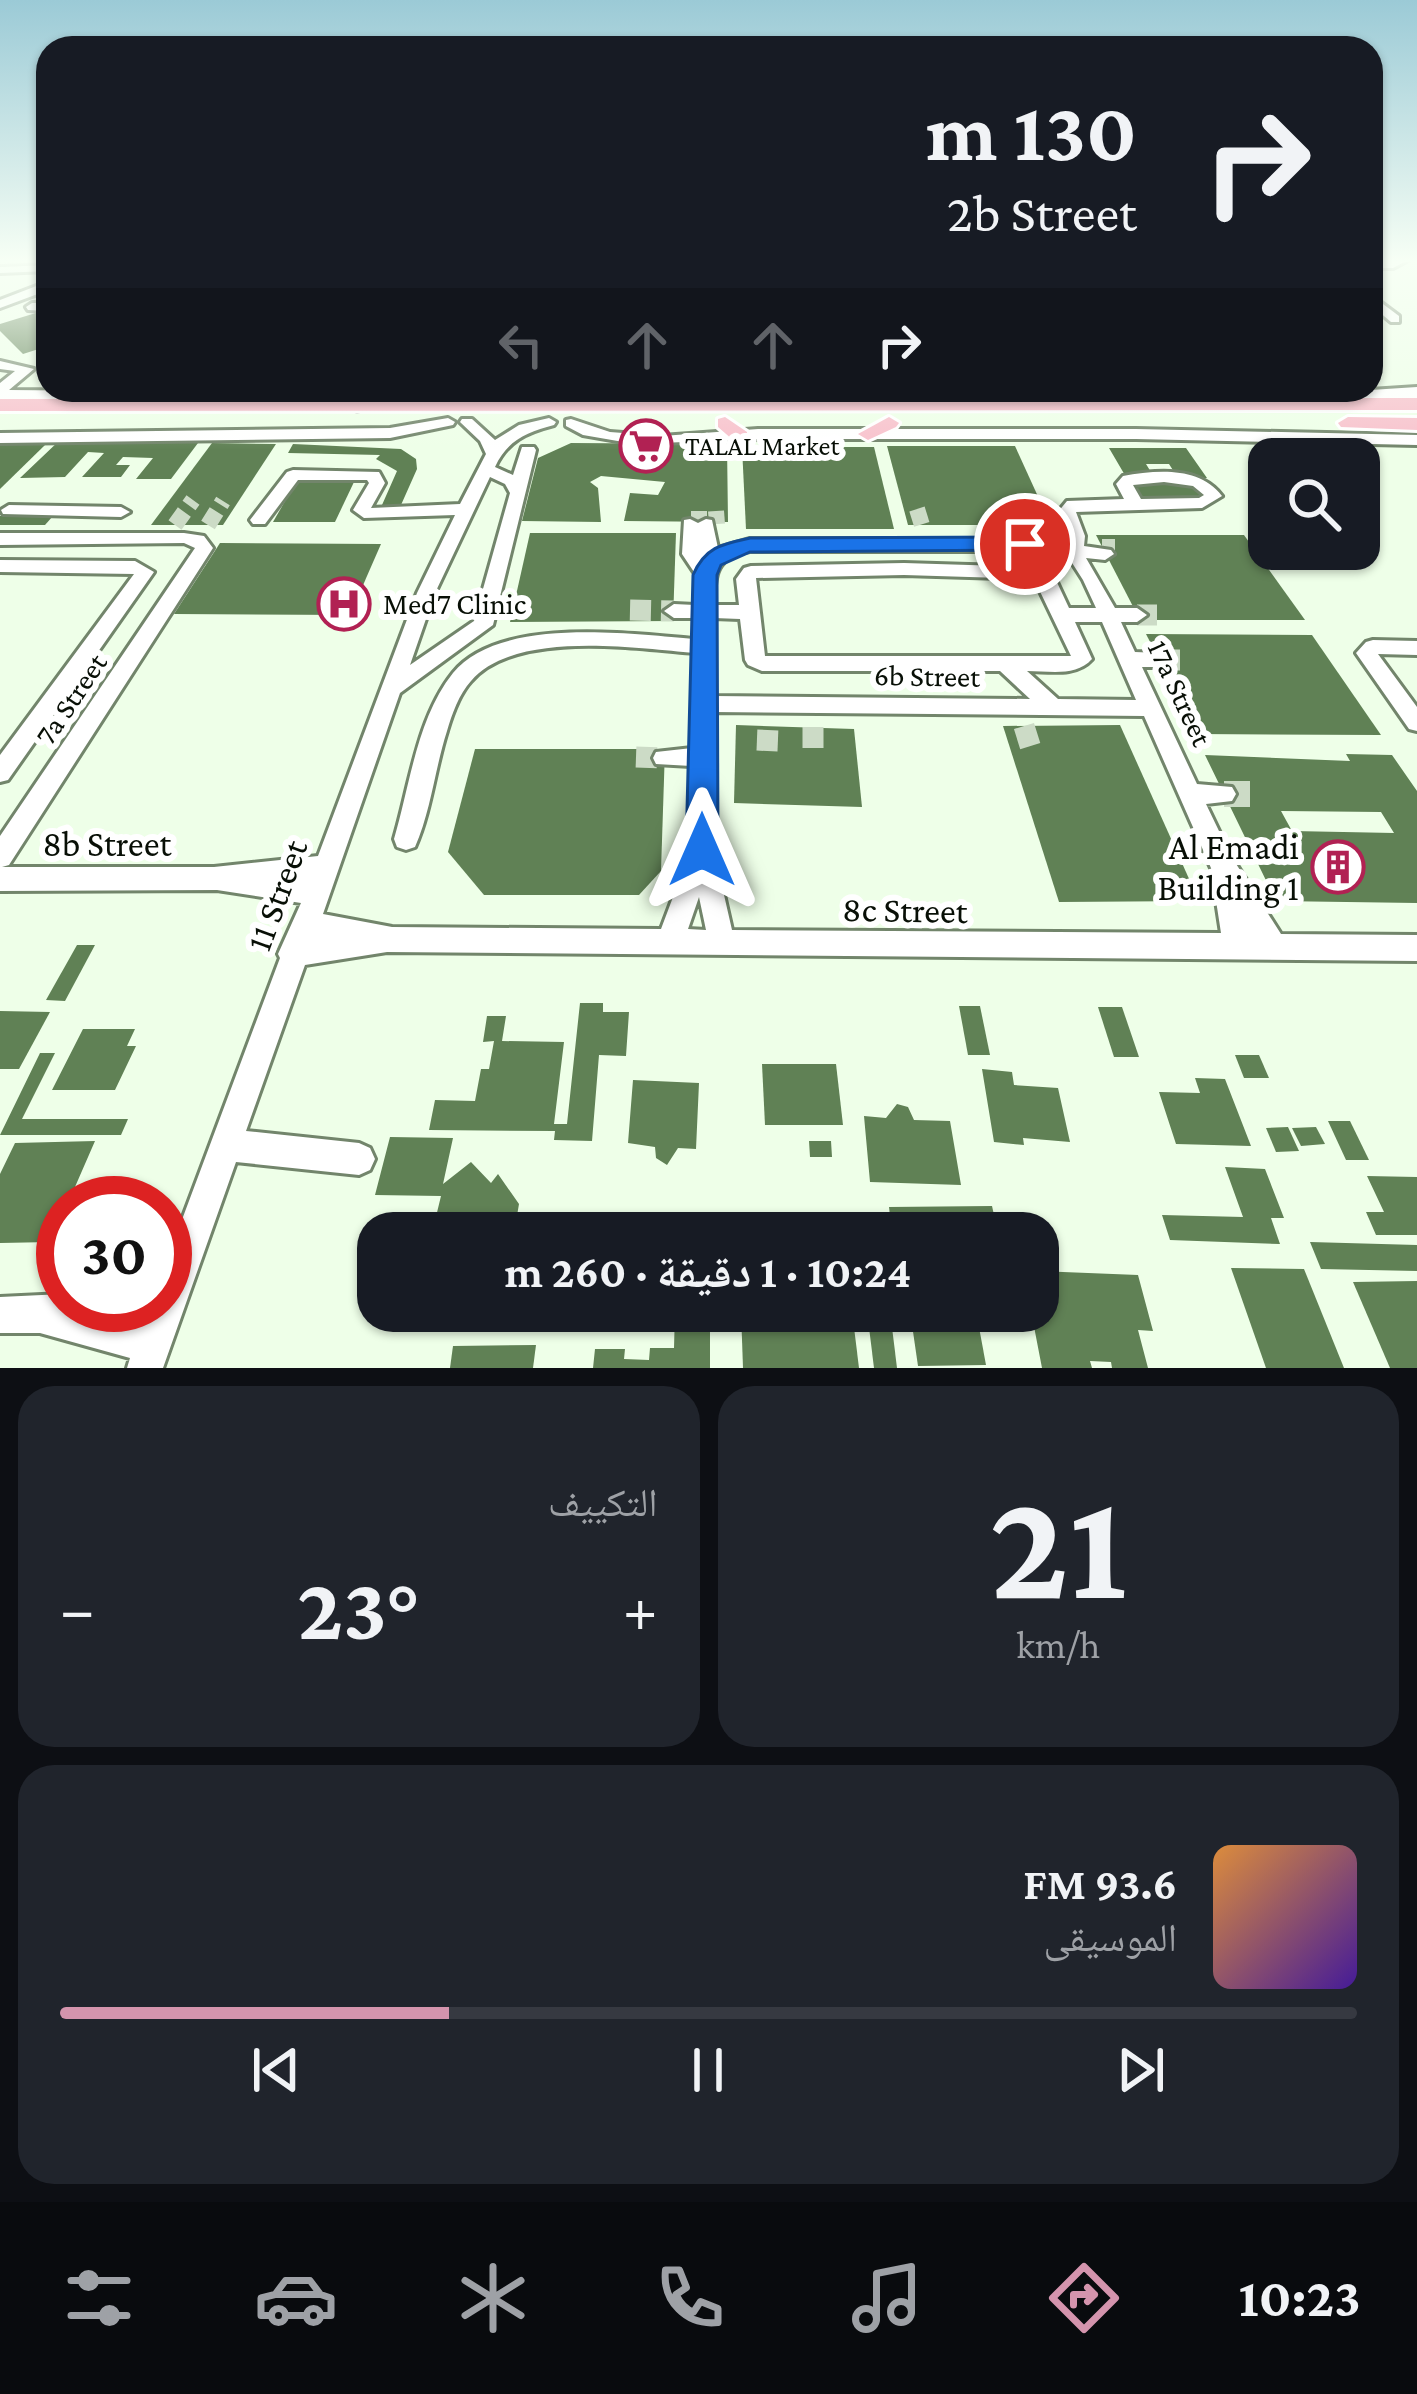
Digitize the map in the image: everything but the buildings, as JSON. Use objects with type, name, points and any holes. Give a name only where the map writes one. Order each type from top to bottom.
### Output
[{"type":"main road","points":[[0,405],[260,406],[288,402]]},
{"type":"main road","points":[[336,402],[357,406],[683,405],[726,421],[780,405],[1321,415],[1384,424],[1417,421]]},
{"type":"main road","points":[[1301,402],[1361,438]]},
{"type":"main road","points":[[0,422],[726,421],[1140,428],[1417,404]]},
{"type":"main road","points":[[868,434],[889,423]]},
{"type":"street","points":[[0,365],[26,368],[3,386]]},
{"type":"street","points":[[3,386],[36,387]]},
{"type":"street","points":[[1383,393],[1417,392]]},
{"type":"street","points":[[248,402],[260,406],[270,402]]},
{"type":"street","points":[[357,406],[370,402]]},
{"type":"street","points":[[675,402],[683,405]]},
{"type":"street","points":[[732,402],[726,421],[868,434],[1140,428],[1361,438]]},
{"type":"street","points":[[774,402],[780,405]]},
{"type":"street","points":[[806,405],[816,402]]},
{"type":"street","points":[[0,438],[390,433],[458,422],[488,439],[490,462],[518,488]]},
{"type":"street","points":[[490,462],[513,433],[549,422]]},
{"type":"street","points":[[1380,439],[1417,440]]},
{"type":"street","points":[[389,690],[483,625],[528,450]]},
{"type":"street","name":"11 Street","points":[[192,1233],[426,593],[490,462]]},
{"type":"street","points":[[259,520],[287,478],[310,471],[373,475],[376,482],[362,512],[467,514]]},
{"type":"street","points":[[1075,550],[1069,507],[1079,502],[1135,503]]},
{"type":"street","points":[[10,510],[121,512]]},
{"type":"street","points":[[50,537],[73,511]]},
{"type":"street","points":[[703,524],[691,554],[714,561],[927,544],[1104,551]]},
{"type":"street","points":[[922,524],[927,544]]},
{"type":"street","points":[[1026,525],[1035,545]]},
{"type":"street","name":"7a Street","points":[[0,542],[203,533],[204,553],[0,857]]},
{"type":"street","points":[[171,534],[194,554],[190,573]]},
{"type":"street","points":[[67,566],[91,537]]},
{"type":"street","name":"17a Street","points":[[1075,550],[1222,864],[1275,949]]},
{"type":"street","points":[[714,561],[704,611],[702,850],[722,943]]},
{"type":"street","points":[[0,566],[135,567],[145,572],[0,772]]},
{"type":"street","points":[[757,570],[1031,570],[1045,577],[1080,661],[758,663],[748,612],[745,579],[757,570]]},
{"type":"street","points":[[674,611],[748,612]]},
{"type":"street","points":[[1063,615],[1136,612]]},
{"type":"street","points":[[406,839],[449,699],[465,674],[486,657],[509,649],[590,642],[705,647]]},
{"type":"street","points":[[1417,648],[1373,647],[1366,653],[1417,723]]},
{"type":"street","points":[[1127,656],[1158,656]]},
{"type":"street","points":[[820,712],[854,664]]},
{"type":"street","points":[[1006,664],[1053,707]]},
{"type":"street","points":[[70,676],[122,677]]},
{"type":"street","name":"6b Street","points":[[704,704],[769,715],[1021,716],[1053,707],[1151,708]]},
{"type":"street","points":[[664,758],[703,757]]},
{"type":"street","points":[[1188,788],[1221,788]]},
{"type":"street","points":[[670,943],[702,850]]},
{"type":"street","name":"17a Street","points":[[1222,864],[1237,949]]},
{"type":"street","name":"8b Street","points":[[0,879],[320,880]]},
{"type":"street","name":"8c Street","points":[[304,923],[392,940]]},
{"type":"street","name":"8c Street","points":[[292,954],[392,940],[1417,947]]},
{"type":"street","points":[[225,1145],[359,1159]]},
{"type":"street","points":[[0,1315],[36,1316]]},
{"type":"street","points":[[83,1332],[149,1357]]},
{"type":"tunnel","points":[[175,525],[193,500]]},
{"type":"tunnel","points":[[208,525],[223,501]]},
{"type":"tunnel","points":[[917,509],[922,525]]},
{"type":"tunnel","points":[[1019,510],[1026,525]]},
{"type":"tunnel","points":[[699,511],[699,524]]},
{"type":"tunnel","points":[[716,511],[717,524]]},
{"type":"tunnel","points":[[1102,547],[1115,547]]},
{"type":"tunnel","points":[[630,610],[674,611]]},
{"type":"tunnel","points":[[1137,615],[1157,615]]},
{"type":"tunnel","points":[[1159,660],[1185,660]]},
{"type":"tunnel","points":[[767,751],[768,726]]},
{"type":"tunnel","points":[[1024,726],[1033,755]]},
{"type":"tunnel","points":[[813,727],[813,751]]},
{"type":"tunnel","points":[[636,757],[664,758]]},
{"type":"tunnel","points":[[1224,794],[1254,794]]},
{"type":"place","name":"TALAL Market","points":[[646,446]]},
{"type":"place","name":"Med7 Clinic","points":[[344,604]]},
{"type":"place","name":"Al Emadi Building 1","points":[[1338,867]]},
{"type":"route","points":[[702,850],[705,575],[711,561],[723,551],[750,545],[1025,544]]}]
